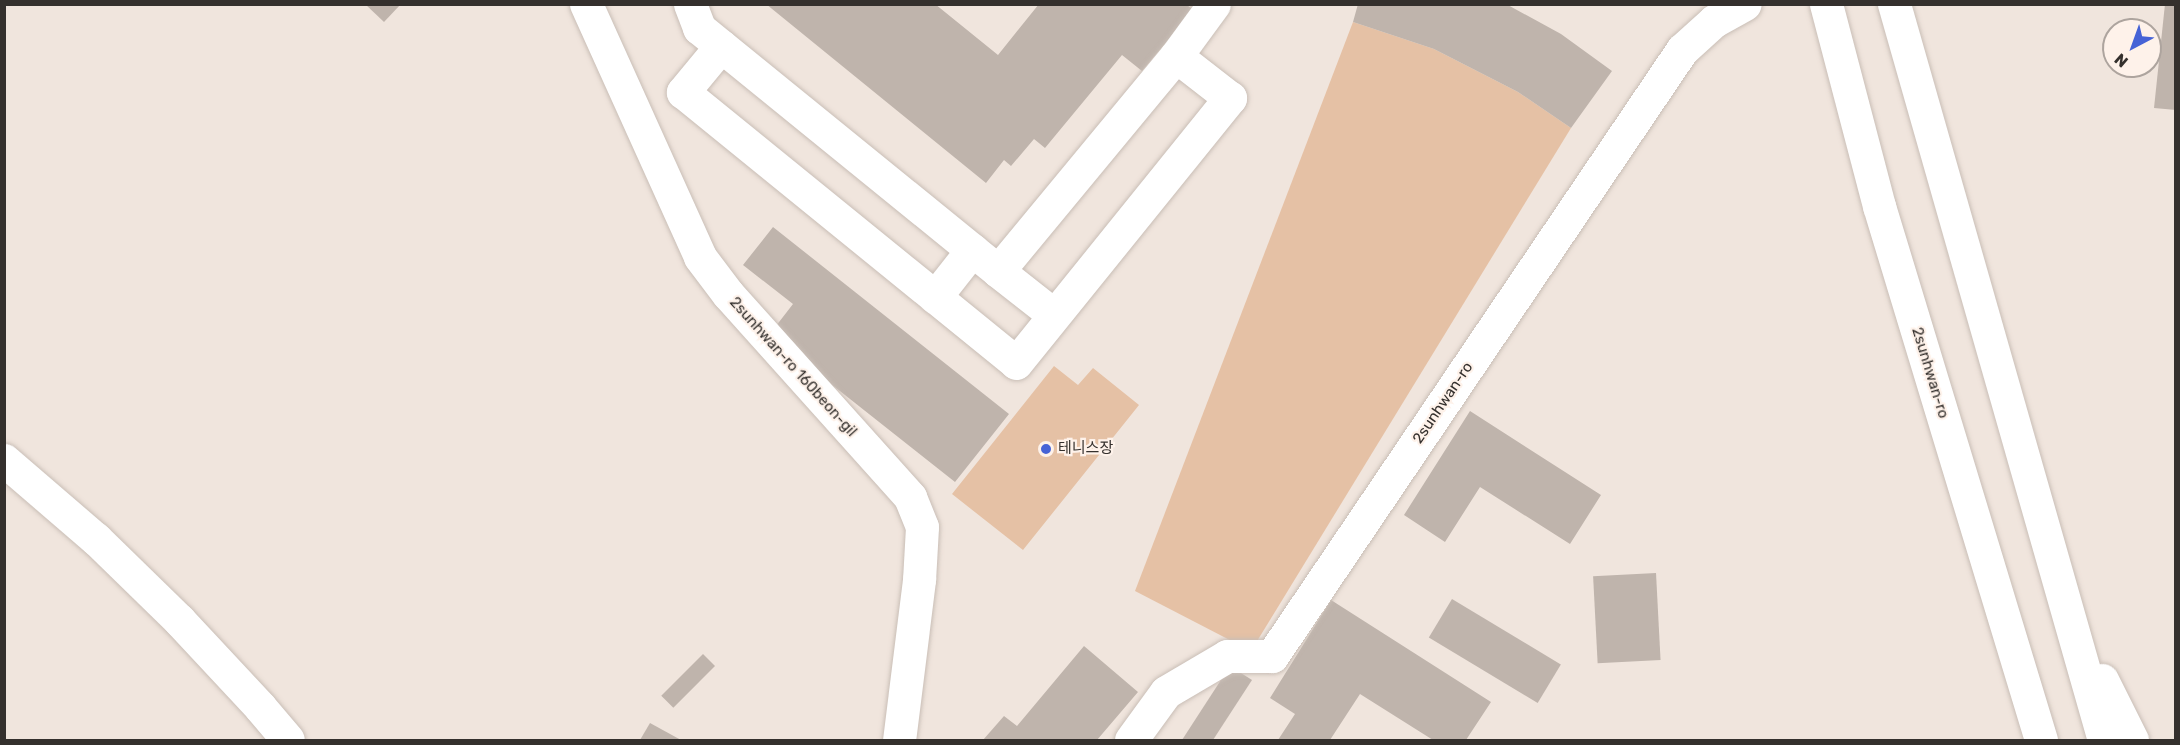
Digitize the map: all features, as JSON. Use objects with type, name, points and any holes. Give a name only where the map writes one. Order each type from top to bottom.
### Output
[{"type":"street","name":"2sunhwan-ro 160beon-gil","points":[[586,4],[700,257],[728,294],[910,497],[922,526],[919,580],[899,741]]},
{"type":"street","points":[[690,4],[699,28],[1054,315]]},
{"type":"street","points":[[998,271],[1176,56],[1214,4]]},
{"type":"street","name":"2sunhwan-ro","points":[[1131,741],[1166,692],[1227,656],[1272,656],[1682,50],[1714,21],[1745,4]]},
{"type":"street","name":"2sunhwan-ro","points":[[1826,4],[1880,206],[2041,741]]},
{"type":"street","points":[[1894,4],[2062,601],[2104,741]]},
{"type":"street","points":[[721,46],[683,92],[1016,363],[1230,98],[1176,56]]},
{"type":"street","points":[[935,297],[972,250]]},
{"type":"street","points":[[4,460],[96,539],[179,620],[260,706],[288,741]]},
{"type":"street","points":[[2062,601],[2132,741]]},
{"type":"shaded area","points":[[1353,22],[1434,49],[1518,92],[1571,128],[1251,651],[1135,591]]},
{"type":"shaded area","name":"테니스장","points":[[1054,366],[1078,385],[1093,368],[1139,405],[1023,550],[952,494]]},
{"type":"building","points":[[365,4],[401,4],[384,22]]},
{"type":"building","points":[[766,4],[935,4],[998,55],[1039,4],[1186,4],[1193,10],[1142,71],[1122,55],[1045,148],[1034,139],[1011,166],[1004,160],[986,183]]},
{"type":"building","points":[[1358,4],[1506,4],[1561,34],[1612,71],[1571,128],[1518,92],[1434,49],[1353,22]]},
{"type":"building","points":[[2165,4],[2176,4],[2176,110],[2154,108],[2157,78],[2162,78],[2162,32]]},
{"type":"building","points":[[773,227],[1009,414],[955,482],[769,335],[793,304],[743,265]]},
{"type":"building","points":[[1470,411],[1601,495],[1570,544],[1480,487],[1445,542],[1404,515]]},
{"type":"building","points":[[1656,573],[1661,660],[1598,663],[1593,576]]},
{"type":"building","points":[[1452,599],[1561,664],[1538,703],[1429,638]]},
{"type":"building","points":[[1331,600],[1491,702],[1466,740],[1433,740],[1360,694],[1330,740],[1278,740],[1295,714],[1270,698]]},
{"type":"building","points":[[1084,646],[1138,692],[1097,740],[983,740],[1004,716],[1017,726]]},
{"type":"building","points":[[703,654],[715,666],[673,708],[661,696]]},
{"type":"building","points":[[1230,666],[1252,680],[1213,740],[1182,740]]},
{"type":"building","points":[[650,723],[681,740],[640,740]]},
{"type":"place","name":"테니스장","points":[[1046,449]]}]
